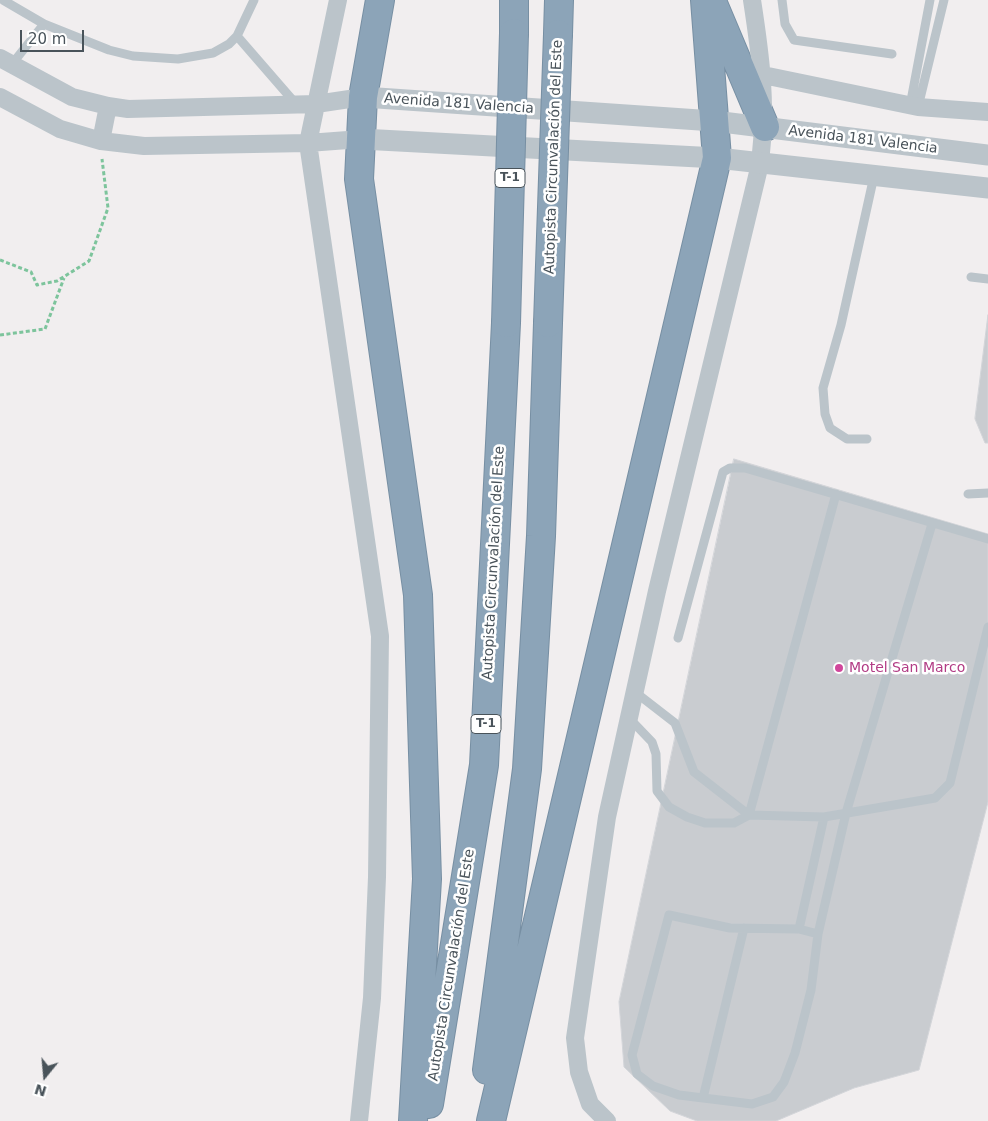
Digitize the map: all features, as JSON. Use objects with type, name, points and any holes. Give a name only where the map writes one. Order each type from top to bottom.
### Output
[{"type":"highway","points":[[380,0],[363,97],[359,179],[418,595],[427,879],[413,1121]]},
{"type":"highway","name":"Autopista Circunvalación del Este","points":[[427,1121],[484,765],[506,323],[514,0]]},
{"type":"highway","name":"Autopista Circunvalación del Este","points":[[480,1121],[527,769],[541,536],[559,0]]},
{"type":"highway","points":[[491,1121],[717,158],[705,0]]},
{"type":"highway","points":[[712,0],[765,127]]},
{"type":"street","points":[[338,0],[308,143],[380,636],[377,877],[372,998],[359,1121]]},
{"type":"street","points":[[607,1121],[590,1104],[579,1072],[575,1038],[607,817],[760,164],[765,127],[763,75],[752,0]]},
{"type":"street","name":"Avenida 181 Valencia","points":[[6,61],[72,97],[128,109],[316,104],[363,97],[714,121],[988,155]]},
{"type":"street","points":[[763,75],[914,106],[988,112]]},
{"type":"street","points":[[0,96],[60,129],[101,141],[144,146],[308,143],[361,139],[717,158],[988,188]]},
{"type":"street","points":[[101,141],[108,106]]},
{"type":"lane","points":[[4,0],[44,24],[109,50],[142,57],[178,59],[213,53],[237,36],[254,0]]},
{"type":"lane","points":[[782,0],[785,24],[794,40],[892,54]]},
{"type":"lane","points":[[914,106],[930,0]]},
{"type":"lane","points":[[914,106],[944,0]]},
{"type":"lane","points":[[6,61],[44,24]]},
{"type":"lane","points":[[237,36],[296,105]]},
{"type":"lane","points":[[867,439],[847,438],[830,428],[825,414],[822,388],[841,325],[874,176]]},
{"type":"lane","points":[[971,277],[988,279]]},
{"type":"lane","points":[[678,638],[723,472],[730,468],[745,468],[988,539]]},
{"type":"lane","points":[[968,494],[988,493]]},
{"type":"lane","points":[[749,815],[836,494]]},
{"type":"lane","points":[[818,934],[799,928],[730,928],[669,914],[632,1055],[637,1074],[653,1086],[679,1095],[752,1104],[774,1097],[784,1082],[795,1052],[811,990],[818,934],[846,813],[932,524]]},
{"type":"lane","points":[[629,718],[652,742],[656,754],[657,791],[669,807],[687,817],[705,823],[734,823],[749,815],[824,817],[935,798],[950,783],[988,628]]},
{"type":"lane","points":[[635,692],[676,723],[694,772],[749,815]]},
{"type":"lane","points":[[799,928],[824,817]]},
{"type":"lane","points":[[702,1098],[744,928]]},
{"type":"path","points":[[0,260],[31,272],[37,285],[57,281],[90,262],[108,208],[101,141]]},
{"type":"path","points":[[0,335],[45,329],[64,277]]},
{"type":"building","points":[[988,315],[988,443],[985,443],[975,419]]},
{"type":"building","name":"Motel San Marco","points":[[734,459],[988,534],[988,802],[919,1070],[854,1088],[776,1121],[697,1121],[670,1111],[624,1067],[619,1002]]},
{"type":"place","name":"Motel San Marco","points":[[839,668]]}]
